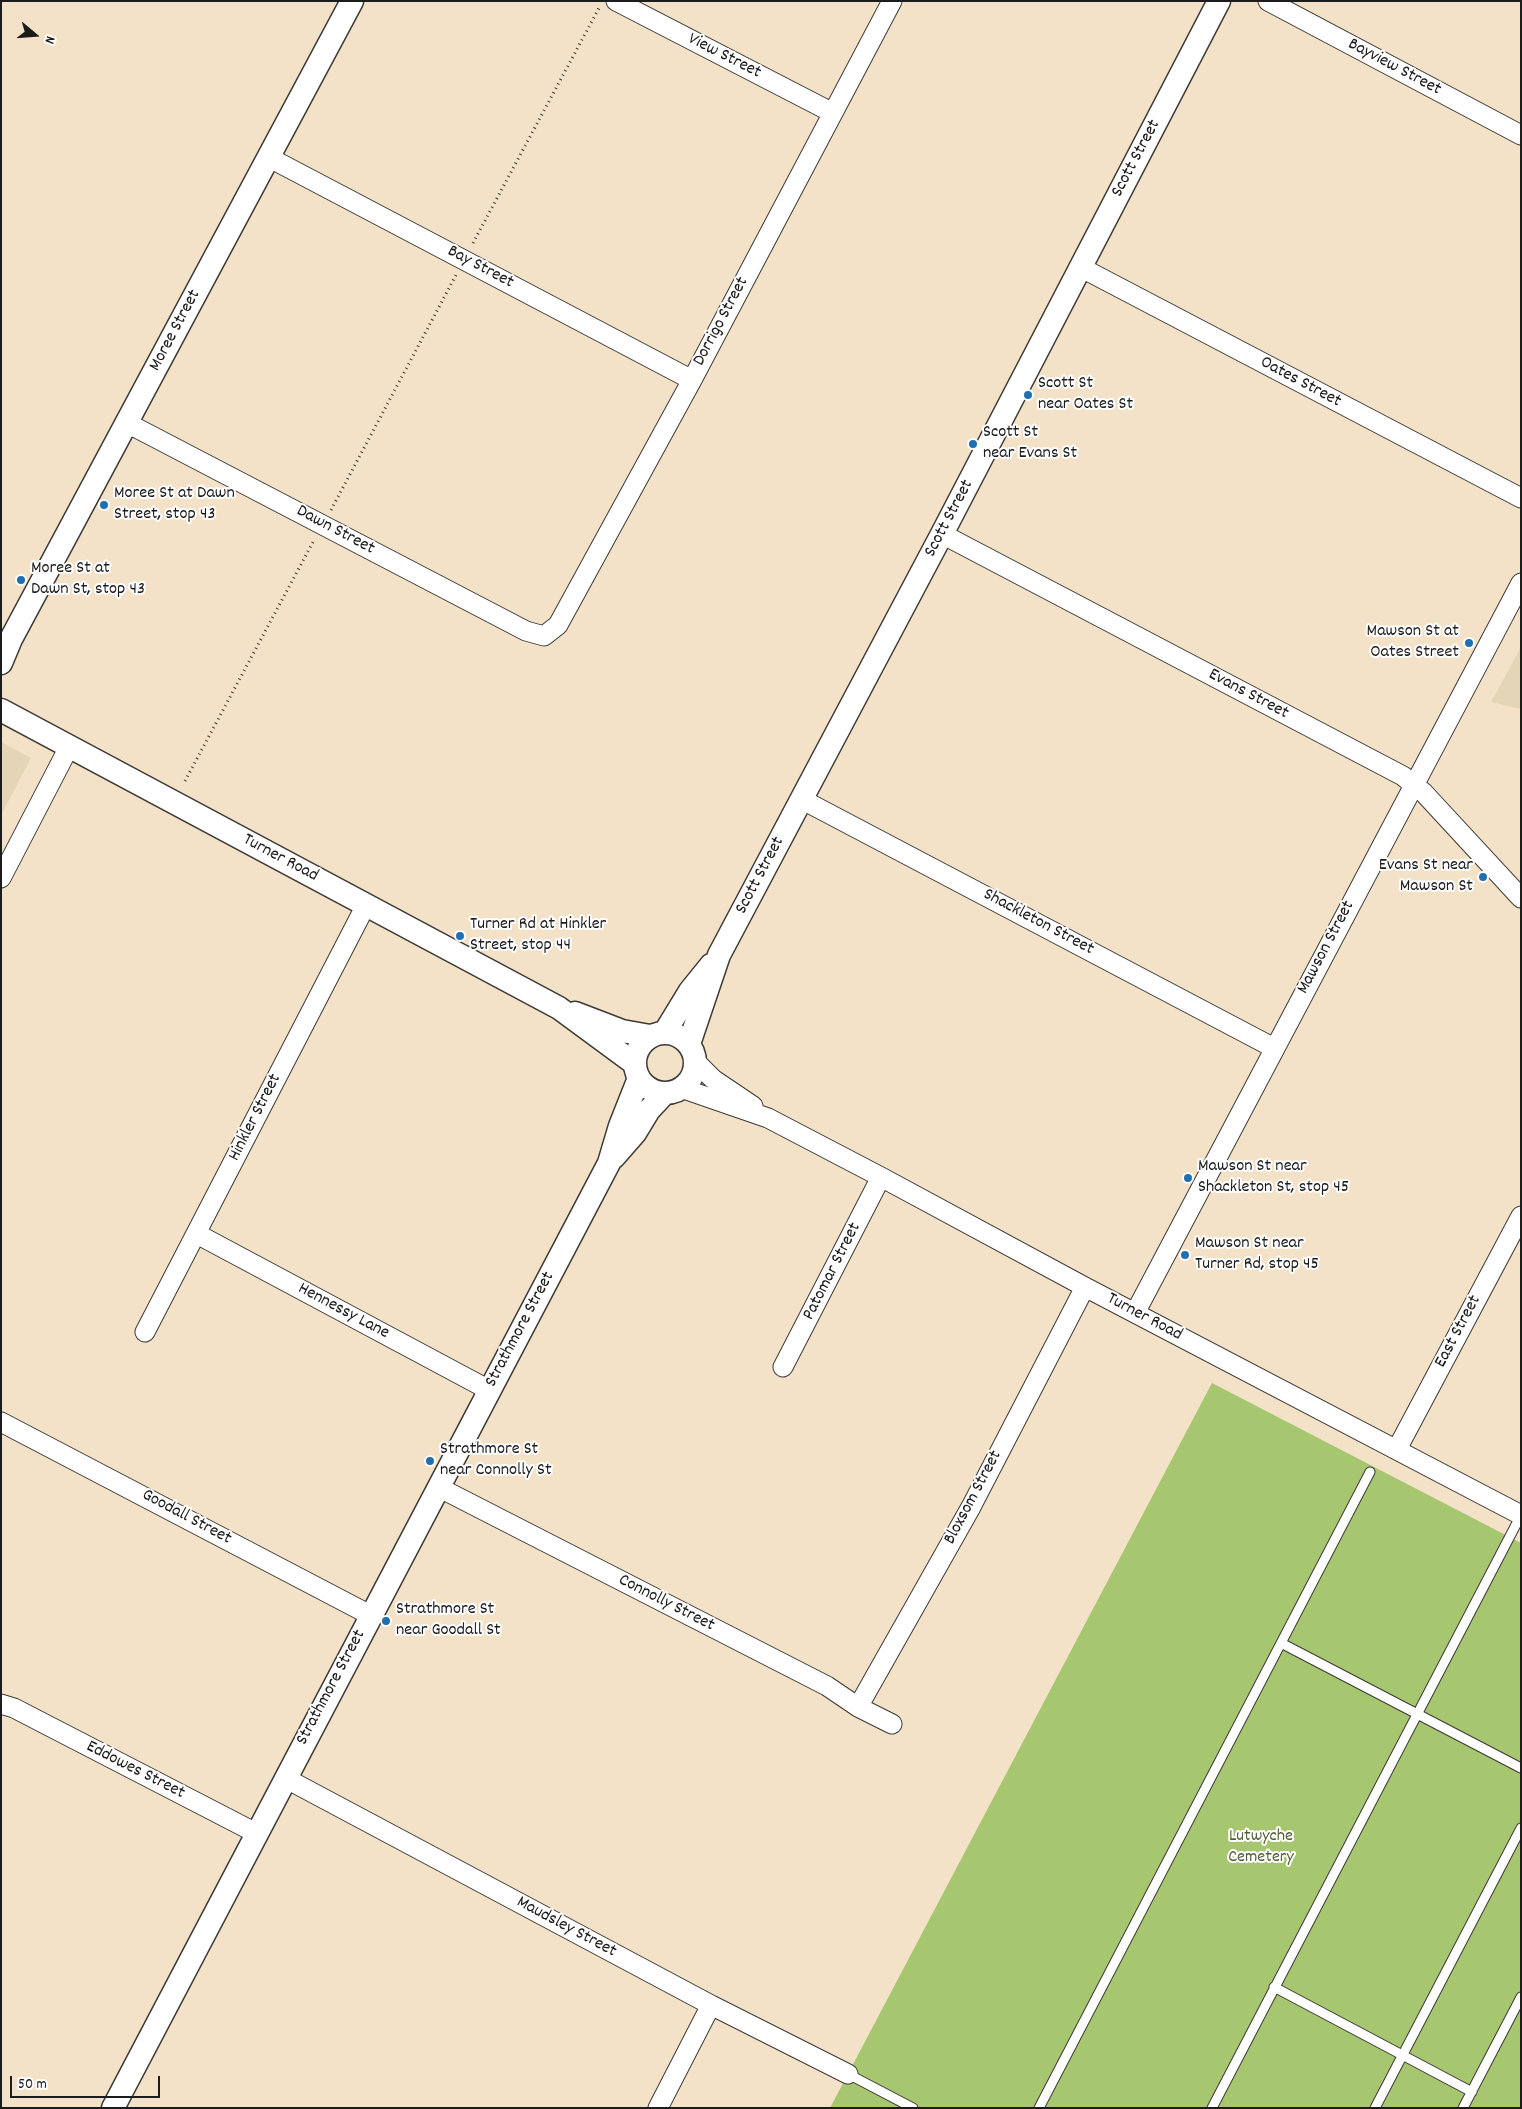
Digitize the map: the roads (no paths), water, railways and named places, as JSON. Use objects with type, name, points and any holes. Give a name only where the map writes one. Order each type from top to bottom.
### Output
[{"type":"street","name":"Moree Street","points":[[1,663],[11,639],[352,1]]},
{"type":"street","name":"View Street","points":[[616,1],[833,113]]},
{"type":"street","name":"Dorrigo Street","points":[[544,636],[558,625],[692,380],[892,1]]},
{"type":"street","name":"Scott Street","points":[[657,1034],[719,954],[942,534],[1219,1]]},
{"type":"street","name":"Bayview Street","points":[[1268,1],[1521,135]]},
{"type":"street","name":"Bay Street","points":[[268,157],[692,380]]},
{"type":"street","name":"Oates Street","points":[[1080,267],[1521,498]]},
{"type":"street","name":"Dawn Street","points":[[127,422],[526,631],[544,636]]},
{"type":"street","name":"Evans Street","points":[[942,534],[1414,784],[1521,898]]},
{"type":"street","name":"Mawson Street","points":[[1135,1313],[1521,583]]},
{"type":"street","name":"Turner Road","points":[[1,710],[559,1008],[606,1023],[622,1031],[674,1034],[713,1079],[768,1118],[882,1177],[1085,1287],[1521,1515]]},
{"type":"street","points":[[1,878],[68,747]]},
{"type":"street","name":"Shackleton Street","points":[[802,799],[1274,1048]]},
{"type":"street","name":"Hinkler Street","points":[[146,1332],[366,905]]},
{"type":"street","name":"Scott Street","points":[[692,1053],[719,954]]},
{"type":"street","name":"Turner Road","points":[[559,1008],[637,1071],[646,1086],[655,1091],[673,1091],[768,1118]]},
{"type":"street","points":[[637,1071],[639,1048],[657,1034]]},
{"type":"street","points":[[673,1091],[691,1077],[692,1053]]},
{"type":"street","name":"Strathmore Street","points":[[113,2108],[370,1615],[609,1163],[637,1071]]},
{"type":"street","name":"Strathmore Street","points":[[609,1163],[635,1133],[649,1110],[673,1091]]},
{"type":"street","name":"Patomar Street","points":[[783,1368],[882,1177]]},
{"type":"street","name":"East Street","points":[[1397,1449],[1521,1216]]},
{"type":"street","name":"Hennessy Lane","points":[[196,1234],[489,1390]]},
{"type":"street","name":"Bloxsom Street","points":[[858,1707],[971,1507],[1085,1287]]},
{"type":"street","name":"Goodall Street","points":[[1,1422],[370,1615]]},
{"type":"street","name":"Connolly Street","points":[[438,1487],[827,1686],[858,1707],[892,1724]]},
{"type":"street","name":"Eddowes Street","points":[[6,1703],[256,1833]]},
{"type":"street","name":"Maudsley Street","points":[[285,1778],[712,2005],[848,2074]]},
{"type":"street","points":[[658,2108],[712,2005]]},
{"type":"lane","points":[[1039,2108],[1370,1472]]},
{"type":"lane","points":[[1212,2108],[1521,1515]]},
{"type":"lane","points":[[1281,1643],[1521,1768]]},
{"type":"lane","points":[[1375,2108],[1521,1828]]},
{"type":"lane","points":[[1274,1987],[1472,2092]]},
{"type":"lane","points":[[1464,2108],[1521,1997]]},
{"type":"lane","points":[[848,2074],[913,2108]]},
{"type":"place","name":"Scott St near Oates St","points":[[1028,395]]},
{"type":"place","name":"Scott St near Evans St","points":[[973,444]]},
{"type":"place","name":"Moree St at Dawn Street, stop 43","points":[[104,505]]},
{"type":"place","name":"Moree St at Dawn St, stop 43","points":[[21,580]]},
{"type":"place","name":"Mawson St at Oates Street","points":[[1469,643]]},
{"type":"place","name":"Evans St near Mawson St","points":[[1483,877]]},
{"type":"place","name":"Turner Rd at Hinkler Street, stop 44","points":[[460,936]]},
{"type":"place","name":"Mawson St near Shackleton St, stop 45","points":[[1188,1178]]},
{"type":"place","name":"Mawson St near Turner Rd, stop 45","points":[[1185,1255]]},
{"type":"place","name":"Strathmore St near Connolly St","points":[[430,1461]]},
{"type":"place","name":"Strathmore St near Goodall St","points":[[386,1621]]},
{"type":"park label","name":"Lutwyche Cemetery","points":[[1261,1848]]}]
